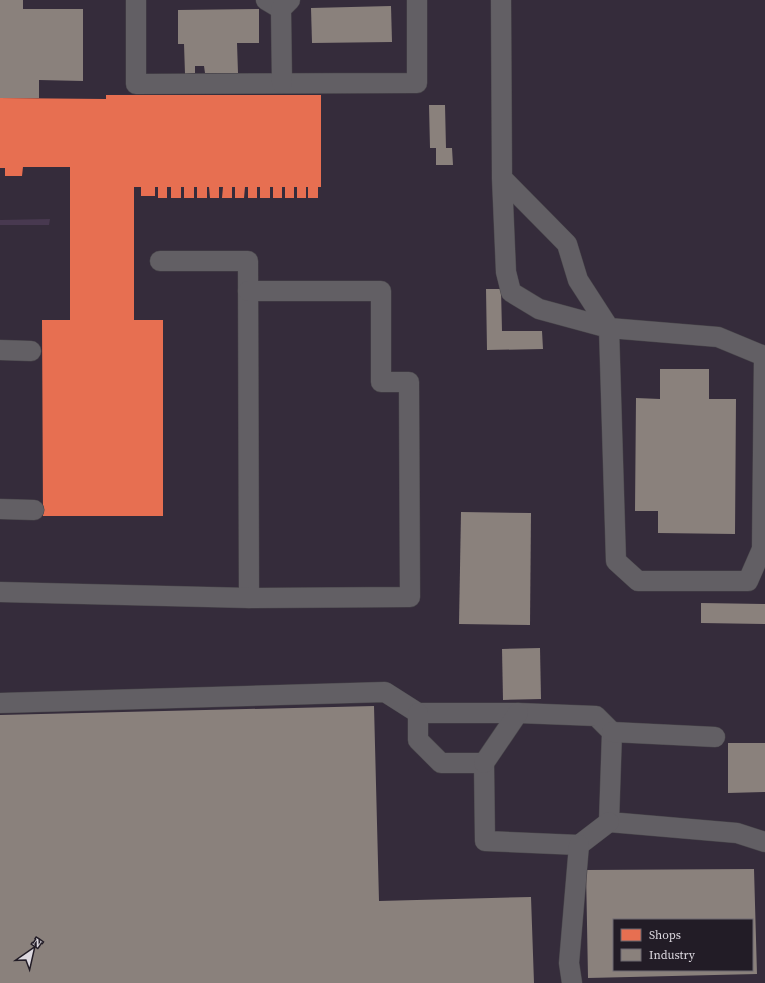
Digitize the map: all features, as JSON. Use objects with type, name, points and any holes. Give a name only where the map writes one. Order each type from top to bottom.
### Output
[{"type":"lane","points":[[136,0],[136,84],[417,83],[417,0]]},
{"type":"lane","points":[[501,0],[502,178],[506,272],[511,292],[539,309],[609,328],[718,337],[764,356],[762,549],[748,581],[638,581],[616,561],[609,328],[578,280],[567,244],[502,178]]},
{"type":"lane","points":[[279,3],[282,83]]},
{"type":"lane","points":[[160,261],[248,261],[249,598]]},
{"type":"lane","points":[[0,592],[249,598],[410,597],[409,382],[381,382],[380,291],[248,291]]},
{"type":"lane","points":[[0,350],[31,351]]},
{"type":"lane","points":[[0,509],[34,510]]},
{"type":"lane","points":[[0,703],[386,692],[418,713],[518,712],[596,716],[612,732],[715,737]]},
{"type":"lane","points":[[518,712],[484,763],[485,841],[579,845],[609,822],[737,833],[765,842]]},
{"type":"lane","points":[[418,713],[418,740],[441,763],[484,763]]},
{"type":"lane","points":[[609,822],[612,732]]},
{"type":"lane","points":[[572,983],[569,963],[579,845]]},
{"type":"shaded area","points":[[0,0],[765,0],[765,983],[0,983]]},
{"type":"shaded area","points":[[50,219],[49,225],[0,225],[0,220]]},
{"type":"building: Shops","points":[[106,95],[321,95],[321,187],[318,187],[318,198],[308,198],[308,187],[306,187],[306,198],[297,198],[297,187],[294,187],[294,198],[285,198],[285,187],[282,187],[282,198],[273,198],[273,187],[270,187],[270,198],[260,198],[260,187],[257,187],[257,198],[248,198],[248,187],[245,187],[244,198],[235,198],[235,187],[232,187],[232,198],[222,198],[223,187],[219,187],[219,198],[210,198],[209,187],[207,187],[207,198],[197,198],[197,187],[194,187],[194,198],[184,198],[184,187],[181,187],[181,198],[171,198],[171,187],[167,187],[167,198],[158,198],[158,187],[155,187],[155,196],[141,196],[141,187],[134,187],[134,320],[163,320],[163,516],[43,516],[42,320],[70,320],[70,167],[23,167],[22,176],[5,176],[5,168],[0,168],[0,98],[106,99]]},
{"type":"building: Industry","points":[[0,0],[23,0],[23,9],[83,9],[83,81],[39,80],[39,98],[0,98]]},
{"type":"building: Industry","points":[[391,6],[392,42],[312,43],[311,8]]},
{"type":"building: Industry","points":[[259,9],[259,43],[237,43],[238,73],[205,73],[204,66],[195,66],[195,73],[185,74],[184,44],[178,44],[178,10]]},
{"type":"building: Industry","points":[[429,105],[445,105],[446,148],[452,148],[453,165],[436,165],[436,148],[430,148]]},
{"type":"building: Industry","points":[[486,289],[501,289],[502,331],[542,331],[543,349],[487,350]]},
{"type":"building: Industry","points":[[660,369],[709,369],[709,399],[736,399],[735,534],[658,533],[658,511],[635,511],[636,398],[660,399]]},
{"type":"building: Industry","points":[[461,512],[531,513],[530,625],[459,624]]},
{"type":"building: Industry","points":[[701,603],[765,604],[765,624],[701,623]]},
{"type":"building: Industry","points":[[540,648],[541,699],[503,700],[502,649]]},
{"type":"building: Industry","points":[[374,706],[379,901],[531,897],[534,983],[0,983],[0,715]]},
{"type":"building: Industry","points":[[728,743],[765,743],[765,792],[728,793]]},
{"type":"building: Industry","points":[[754,869],[757,974],[588,978],[586,870]]}]
